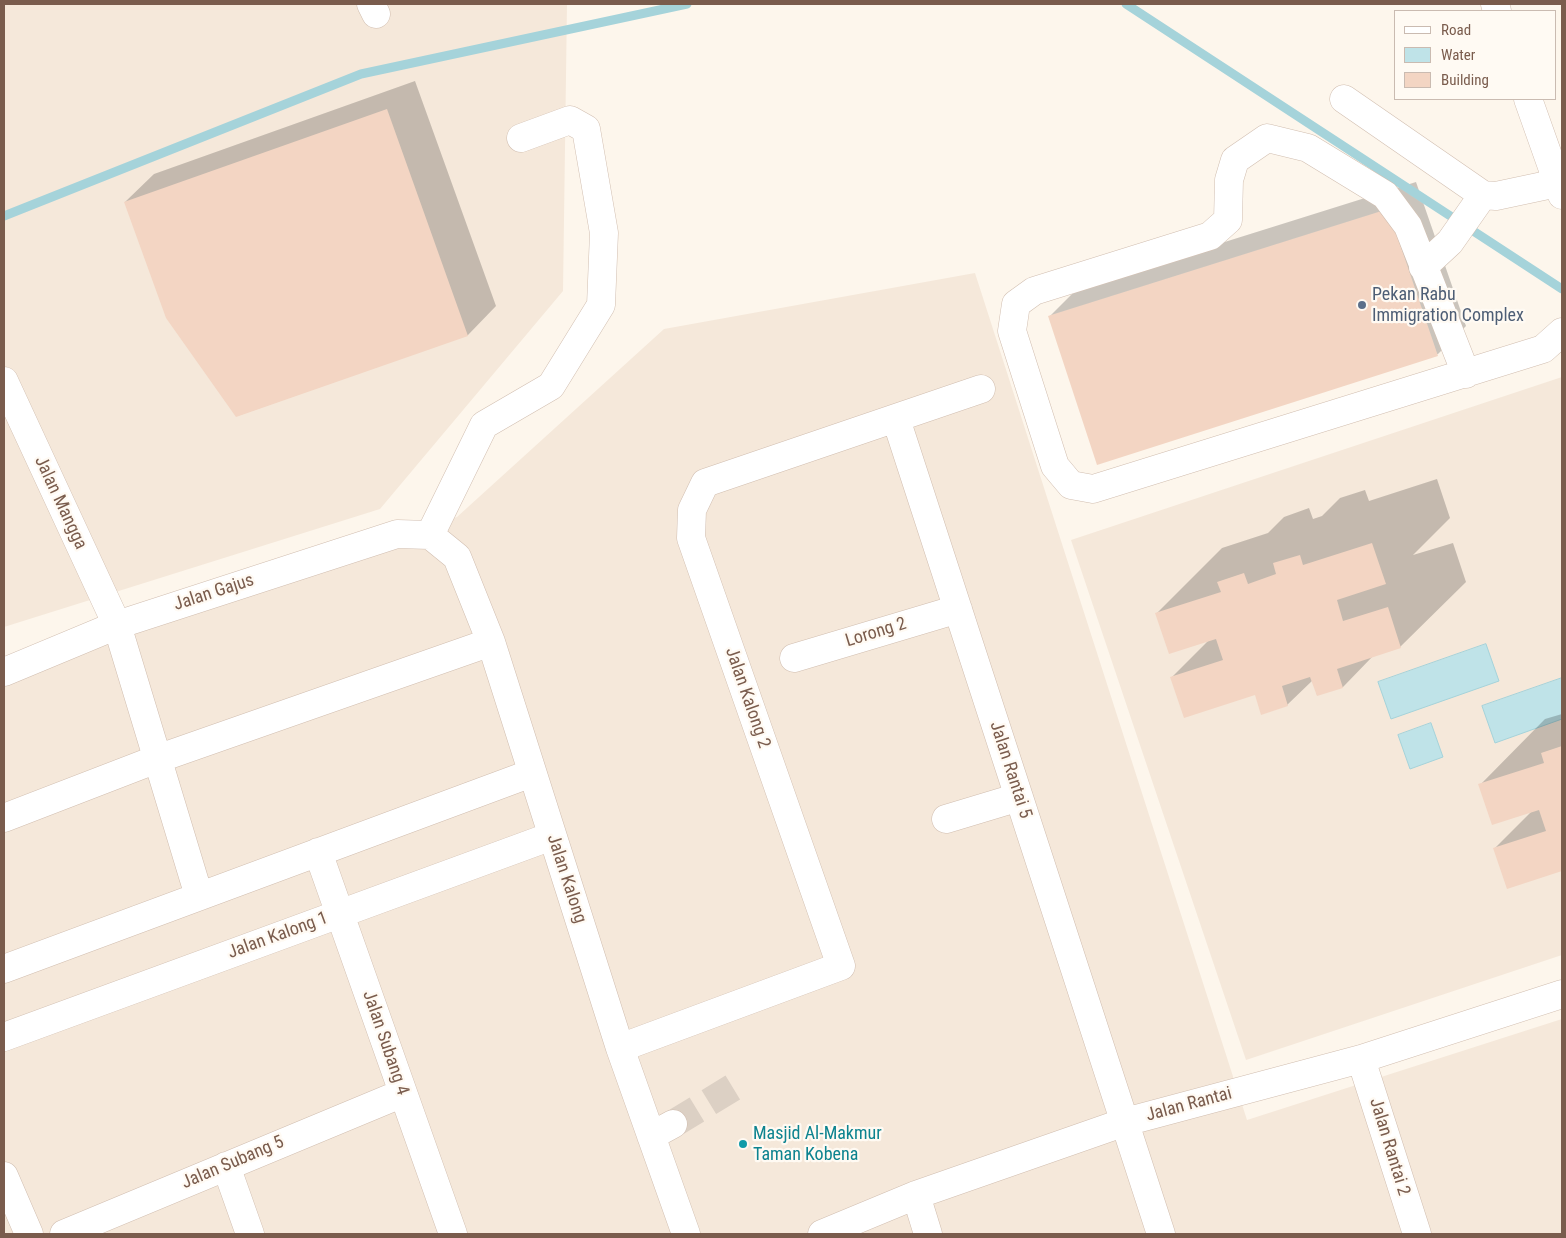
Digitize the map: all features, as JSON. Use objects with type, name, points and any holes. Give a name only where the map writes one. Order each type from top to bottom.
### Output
[{"type":"street","points":[[1344,99],[1483,195],[1496,196],[1561,187],[1528,100]]},
{"type":"street","points":[[430,535],[484,425],[550,386],[601,305],[604,232],[586,128],[570,120],[521,138]]},
{"type":"street","points":[[1466,374],[1422,267],[1408,226],[1385,195],[1308,148],[1266,138],[1235,160],[1229,180],[1228,220],[1210,236],[1034,291],[1016,304],[1012,331],[1055,466],[1071,485],[1093,489],[1466,374],[1544,349],[1560,335]]},
{"type":"street","points":[[1422,267],[1450,242],[1483,195]]},
{"type":"street","name":"Jalan Mangga","points":[[4,381],[13,425],[117,625],[199,896]]},
{"type":"street","name":"Jalan Kalong 2","points":[[620,1048],[841,966],[691,538],[692,510],[705,483],[982,389]]},
{"type":"street","name":"Jalan Rantai 5","points":[[896,419],[1161,1234]]},
{"type":"street","name":"Jalan Gajus","points":[[4,672],[117,625],[397,534],[430,535]]},
{"type":"street","name":"Jalan Kalong","points":[[430,535],[457,557],[491,642],[620,1048],[662,1130],[686,1234]]},
{"type":"street","name":"Lorong 2","points":[[794,658],[958,609]]},
{"type":"street","points":[[4,818],[157,759],[491,642]]},
{"type":"street","points":[[4,968],[532,773]]},
{"type":"street","points":[[946,819],[1019,796]]},
{"type":"street","name":"Jalan Kalong 1","points":[[4,1037],[552,836]]},
{"type":"street","name":"Jalan Subang 4","points":[[318,852],[453,1234]]},
{"type":"street","name":"Jalan Rantai","points":[[822,1234],[916,1195],[1125,1122],[1361,1059],[1562,994]]},
{"type":"street","name":"Jalan Rantai 2","points":[[1361,1059],[1417,1234]]},
{"type":"street","name":"Jalan Subang 5","points":[[64,1234],[403,1093]]},
{"type":"street","points":[[226,1166],[250,1234]]},
{"type":"street","points":[[4,1176],[29,1234]]},
{"type":"street","points":[[916,1195],[928,1234]]},
{"type":"shaded area","points":[[4,4],[567,4],[563,291],[380,509],[4,627]]},
{"type":"shaded area","points":[[975,273],[1247,1120],[1562,1019],[1562,1234],[4,1234],[4,669],[457,517],[664,329]]},
{"type":"shaded area","points":[[1562,377],[1562,955],[1246,1060],[1071,540]]},
{"type":"water","points":[[1486,644],[1499,681],[1391,719],[1378,682]]},
{"type":"water","points":[[1562,678],[1562,719],[1495,743],[1482,706]]},
{"type":"water","points":[[1431,723],[1443,757],[1410,769],[1398,735]]},
{"type":"building","points":[[387,109],[468,336],[236,417],[166,318],[124,202]]},
{"type":"building","points":[[1388,209],[1438,356],[1097,465],[1048,316]]},
{"type":"building","points":[[1372,543],[1386,584],[1337,600],[1343,621],[1388,607],[1401,648],[1337,669],[1343,688],[1317,696],[1310,677],[1282,686],[1288,706],[1261,715],[1255,695],[1184,718],[1170,677],[1223,660],[1216,639],[1169,654],[1155,613],[1221,592],[1217,582],[1244,573],[1248,584],[1276,574],[1273,563],[1300,555],[1303,565]]},
{"type":"building","points":[[1562,746],[1562,871],[1507,889],[1493,848],[1546,831],[1539,810],[1492,825],[1478,784],[1544,763],[1541,753]]},
{"type":"waterway","points":[[4,216],[361,74],[687,4]]},
{"type":"waterway","points":[[1126,4],[1562,289]]},
{"type":"tunnel","points":[[673,1124],[737,1085]]},
{"type":"place","name":"Pekan Rabu Immigration Complex","points":[[1362,305]]},
{"type":"place","name":"Masjid Al-Makmur Taman Kobena","points":[[743,1144]]}]
